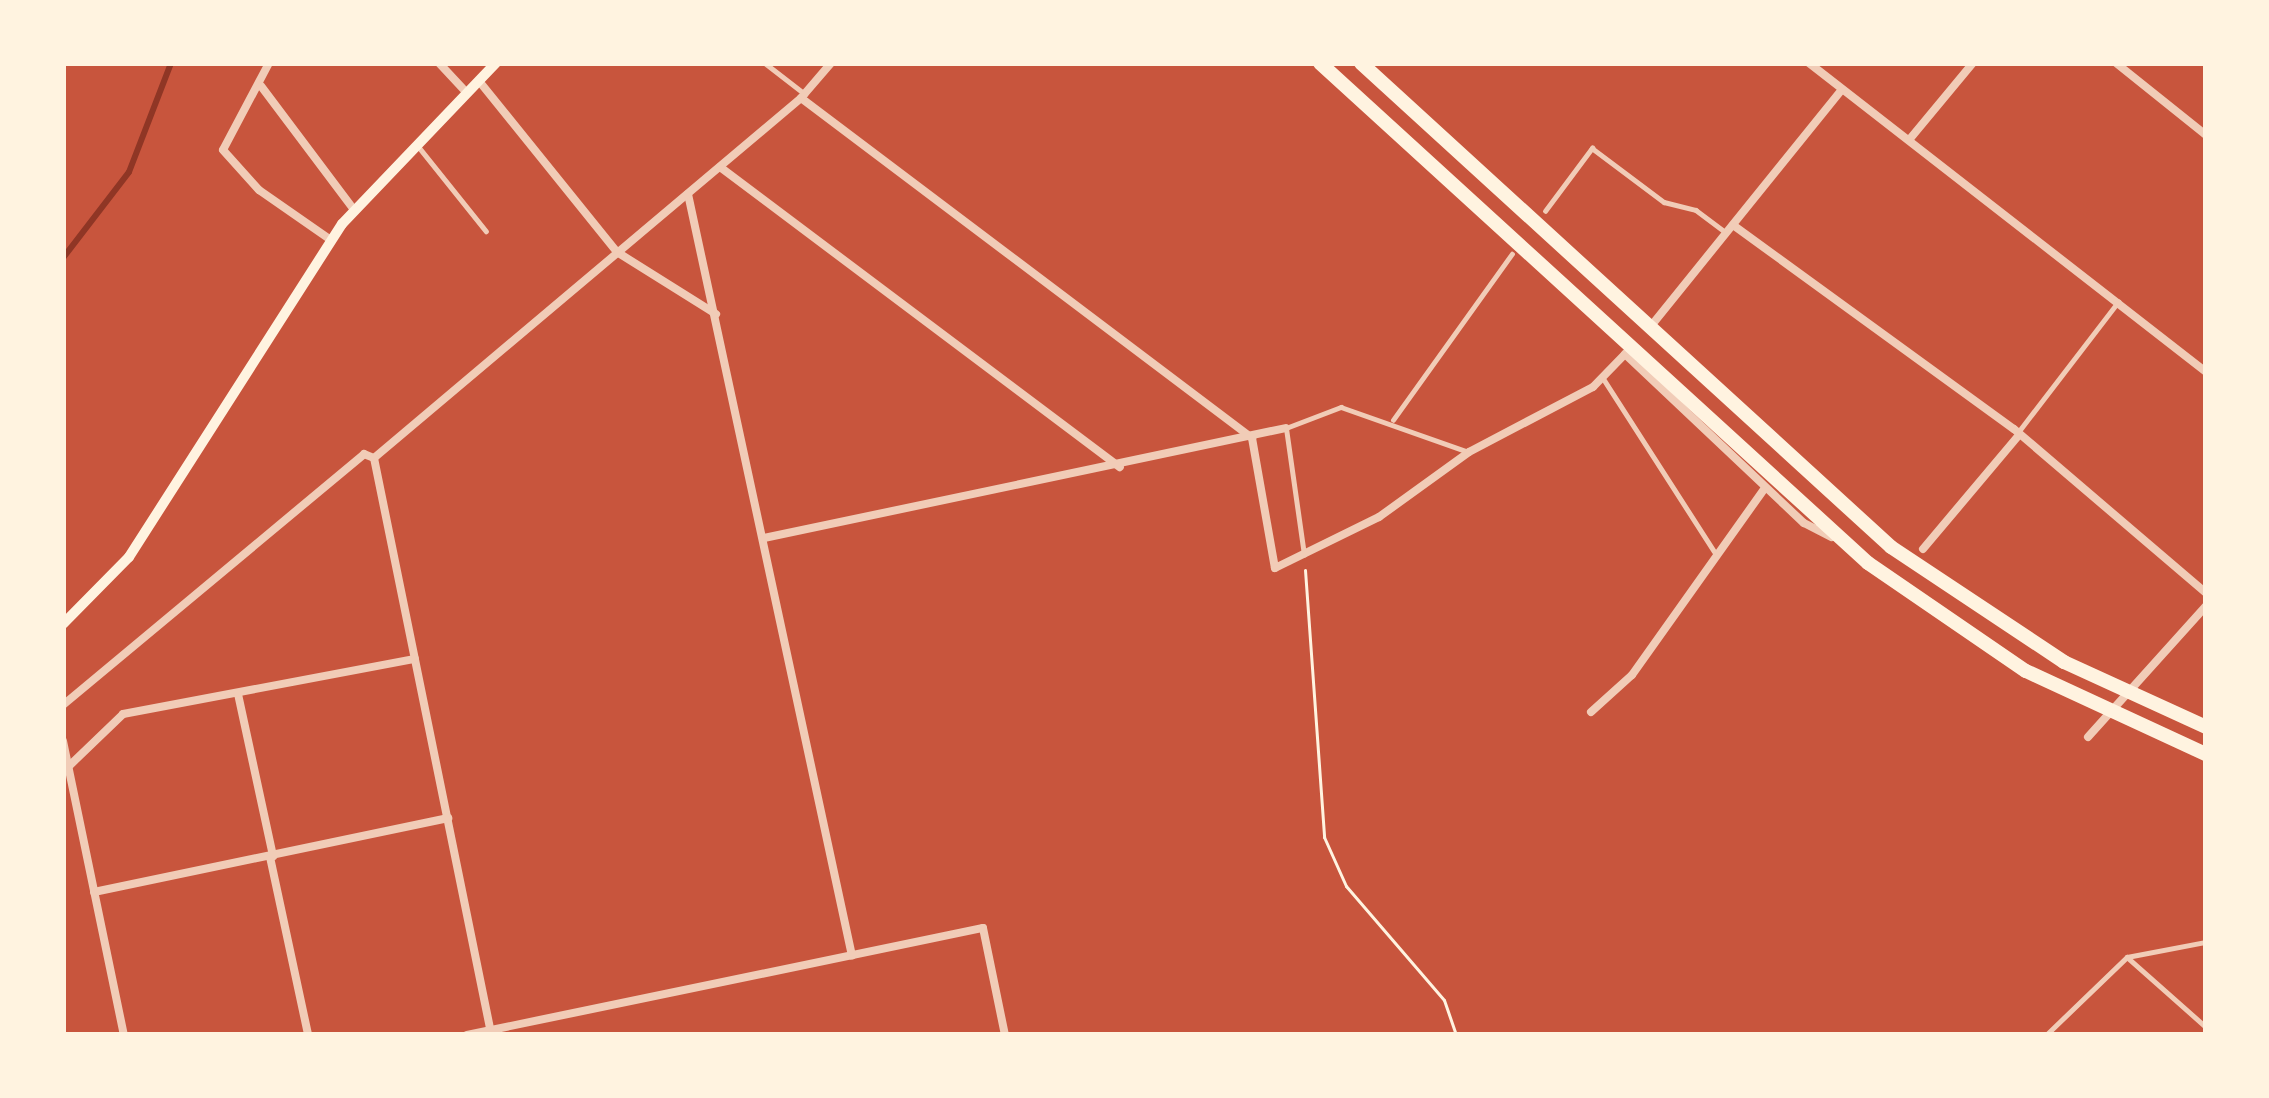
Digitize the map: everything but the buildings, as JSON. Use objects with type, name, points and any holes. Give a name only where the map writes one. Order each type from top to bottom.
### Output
[{"type":"highway","points":[[1320,63],[1628,351],[1844,543],[2026,670],[2206,754]]},
{"type":"highway","points":[[1360,63],[1829,494],[1942,586],[2064,662],[2206,728]]},
{"type":"main road","points":[[63,624],[129,557],[353,210],[496,63]]},
{"type":"street","points":[[269,63],[224,150],[259,190],[331,240]]},
{"type":"street","points":[[439,63],[466,92]]},
{"type":"street","points":[[374,458],[803,96],[830,63]]},
{"type":"street","points":[[1809,63],[2206,372]]},
{"type":"street","points":[[1822,72],[1829,63]]},
{"type":"street","points":[[1909,140],[1972,63]]},
{"type":"street","points":[[2116,63],[2206,135]]},
{"type":"street","points":[[478,80],[617,252],[716,314]]},
{"type":"street","points":[[261,86],[353,210]]},
{"type":"street","points":[[1649,328],[1842,89]]},
{"type":"street","points":[[803,96],[1252,438],[1275,568],[1379,517],[1468,452],[1604,378],[1628,351],[1804,523],[1844,543]]},
{"type":"street","points":[[720,167],[1120,467]]},
{"type":"street","points":[[688,194],[852,956]]},
{"type":"street","points":[[1730,229],[2019,434],[2206,593]]},
{"type":"street","points":[[764,538],[1120,467],[1286,428]]},
{"type":"street","points":[[1922,549],[2019,434]]},
{"type":"street","points":[[63,705],[364,454],[374,458]]},
{"type":"street","points":[[374,458],[491,1033]]},
{"type":"street","points":[[1591,712],[1632,675],[1714,551],[1765,488]]},
{"type":"street","points":[[2088,736],[2206,606]]},
{"type":"street","points":[[68,767],[123,714],[415,659]]},
{"type":"street","points":[[238,693],[308,1035]]},
{"type":"street","points":[[63,741],[124,1035]]},
{"type":"street","points":[[94,892],[448,818]]},
{"type":"street","points":[[467,1035],[983,928],[1005,1035]]},
{"type":"lane","points":[[765,63],[803,96]]},
{"type":"lane","points":[[415,142],[486,231]]},
{"type":"lane","points":[[1545,211],[1592,148],[1664,202],[1696,210],[1730,229]]},
{"type":"lane","points":[[1392,422],[1512,254]]},
{"type":"lane","points":[[2019,434],[2118,302]]},
{"type":"lane","points":[[1604,378],[1714,551]]},
{"type":"lane","points":[[1304,556],[1286,428],[1341,407],[1468,452]]},
{"type":"lane","points":[[2046,1035],[2127,956],[2206,942]]},
{"type":"lane","points":[[2127,956],[2206,1028]]},
{"type":"path","points":[[1304,556],[1324,837],[1346,886],[1444,1000],[1456,1035]]},
{"type":"waterway","points":[[63,258],[129,172],[171,63]]}]
